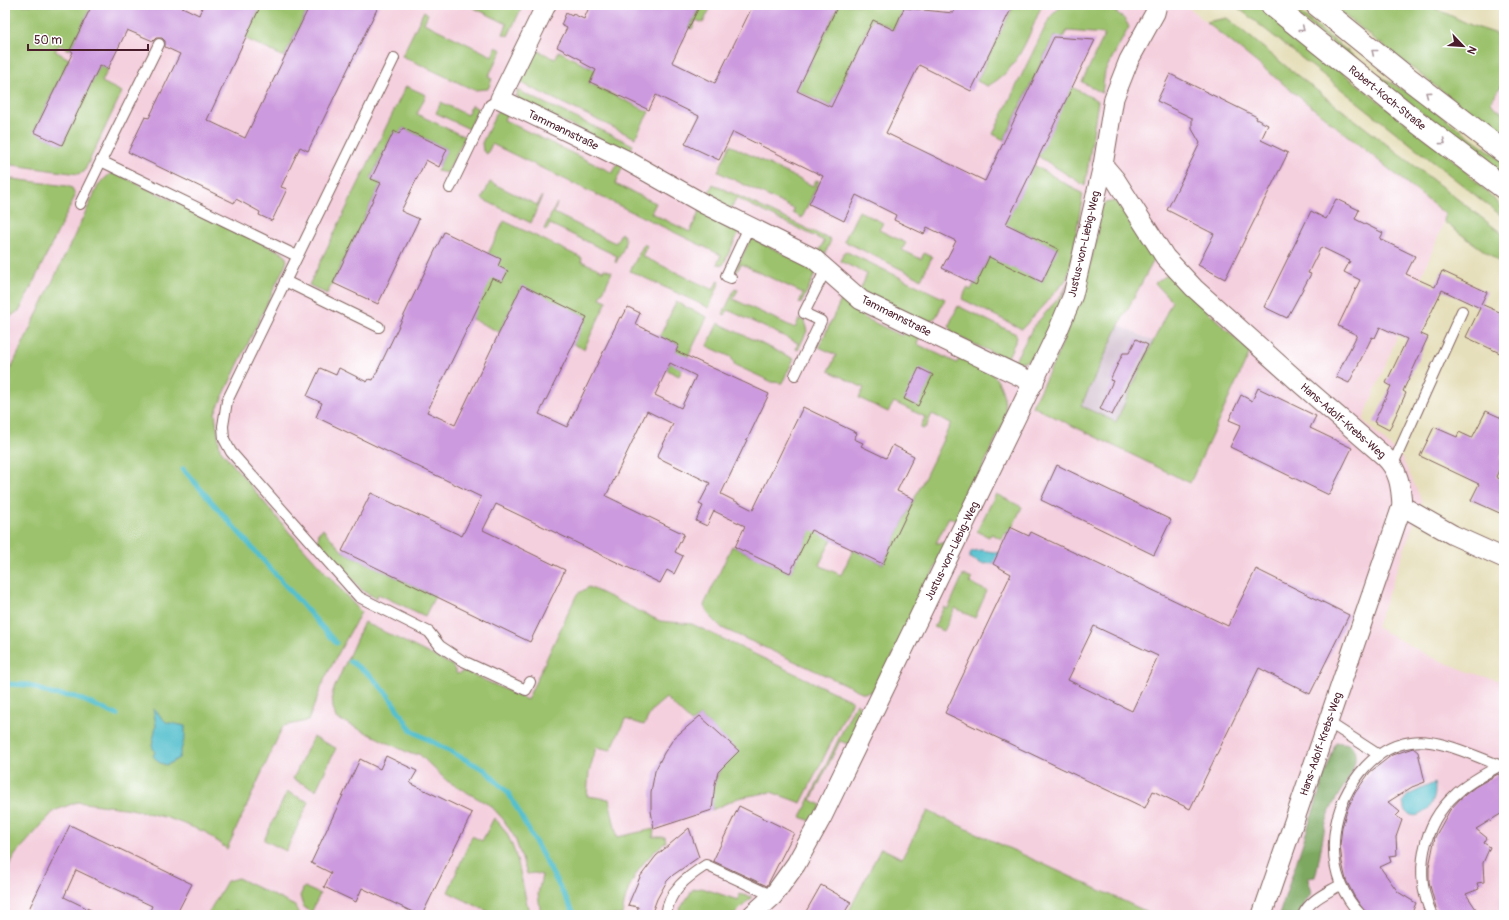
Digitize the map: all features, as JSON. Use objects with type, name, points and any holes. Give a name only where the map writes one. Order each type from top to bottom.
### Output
[{"type":"street","points":[[500,99],[546,5]]},
{"type":"street","name":"Robert-Koch-Straße","points":[[1272,5],[1417,122],[1504,188]]},
{"type":"street","points":[[1317,5],[1405,76],[1504,152]]},
{"type":"street","points":[[1103,165],[1114,98],[1121,78],[1158,8]]},
{"type":"street","name":"Tammannstraße","points":[[500,99],[626,160],[704,204],[813,258],[861,300],[1034,383]]},
{"type":"street","name":"Justus-von-Liebig-Weg","points":[[752,915],[773,896],[796,864],[822,817],[1034,383],[1073,294],[1103,165]]},
{"type":"street","name":"Hans-Adolf-Krebs-Weg","points":[[1103,165],[1115,179],[1165,257],[1194,288],[1393,464],[1399,478],[1402,506],[1262,915]]},
{"type":"street","points":[[1402,506],[1453,535],[1504,558]]},
{"type":"lane","points":[[80,204],[159,44]]},
{"type":"lane","points":[[394,58],[226,400],[223,426],[224,439],[231,452],[260,487],[359,597],[429,632],[440,646],[461,660],[526,690],[530,682]]},
{"type":"lane","points":[[450,188],[490,105],[500,99]]},
{"type":"lane","points":[[101,161],[297,256]]},
{"type":"lane","points":[[731,278],[726,276],[749,227]]},
{"type":"lane","points":[[795,375],[821,321],[804,313],[826,269]]},
{"type":"lane","points":[[285,281],[379,327]]},
{"type":"lane","points":[[1393,464],[1462,311]]},
{"type":"lane","points":[[1328,722],[1379,755]]},
{"type":"lane","points":[[1361,915],[1340,885],[1335,866],[1333,845],[1338,811],[1354,781],[1366,766],[1379,755],[1398,745],[1422,742],[1447,747],[1502,766]]},
{"type":"lane","points":[[1432,915],[1426,902],[1422,873],[1424,848],[1430,831],[1441,812],[1455,794],[1471,782],[1502,766]]},
{"type":"lane","points":[[666,915],[667,905],[676,888],[706,865],[773,896]]},
{"type":"lane","points":[[1303,915],[1306,909],[1315,900],[1340,885]]},
{"type":"shaded area","points":[[5,5],[1185,5],[1445,214],[1444,222],[1363,420],[1402,458],[1422,501],[1376,627],[1429,656],[1469,672],[1504,682],[1504,915],[5,915]]},
{"type":"shaded area","points":[[1504,81],[1504,114],[1490,103]]},
{"type":"shaded area","points":[[1119,325],[1154,342],[1116,422],[1081,406]]},
{"type":"green space","points":[[5,5],[92,5],[70,50],[59,45],[55,51],[69,59],[34,131],[62,145],[100,65],[108,69],[102,82],[122,92],[84,172],[78,174],[5,164]]},
{"type":"green space","points":[[261,5],[310,5],[284,57],[244,38]]},
{"type":"green space","points":[[468,5],[523,5],[508,36],[503,34],[507,24]]},
{"type":"green space","points":[[700,5],[712,5],[703,23],[696,20],[692,29],[689,28]]},
{"type":"green space","points":[[839,5],[906,5],[892,32],[889,30],[890,27],[872,19],[831,106],[769,76],[807,71]]},
{"type":"green space","points":[[1014,5],[1042,5],[1027,40],[1015,62],[998,80],[987,86],[977,81]]},
{"type":"green space","points":[[1066,5],[1084,5],[1110,9],[1118,13],[1129,27],[1105,71],[1102,93],[1082,82],[1105,34],[1067,31],[1063,37],[1054,36],[1004,140],[993,134],[1050,17],[1058,9]]},
{"type":"green space","points":[[1238,5],[1257,5],[1457,163],[1504,209],[1503,217],[1237,7]]},
{"type":"green space","points":[[1284,5],[1290,5],[1376,74],[1420,100],[1504,162],[1504,177]]},
{"type":"green space","points":[[1331,5],[1428,5],[1473,26],[1504,36],[1504,81],[1490,103],[1504,114],[1504,139]]},
{"type":"green space","points":[[424,11],[428,14],[424,23],[492,56],[496,47],[502,50],[488,77],[492,79],[488,89],[474,90],[402,56]]},
{"type":"green space","points":[[1227,18],[1293,72],[1504,235],[1504,265],[1444,222],[1445,214],[1206,22]]},
{"type":"green space","points":[[537,50],[555,59],[559,51],[590,68],[592,65],[596,67],[589,83],[649,112],[635,138],[521,83]]},
{"type":"green space","points":[[406,86],[426,95],[417,114],[465,137],[447,173],[437,171],[447,149],[403,128],[399,134],[394,132],[371,178],[381,183],[327,294],[309,285]]},
{"type":"green space","points":[[1072,87],[1098,101],[1085,186],[1038,156]]},
{"type":"green space","points":[[517,90],[633,145],[629,153],[520,101],[517,96]]},
{"type":"green space","points":[[441,102],[467,115],[472,105],[478,109],[469,129],[436,113]]},
{"type":"green space","points":[[502,108],[508,111],[504,120],[613,173],[617,163],[623,166],[615,184],[656,203],[651,213],[690,232],[700,210],[739,232],[723,265],[717,264],[721,255],[492,144],[487,154],[483,151],[482,143],[498,110]]},
{"type":"green space","points":[[730,145],[813,186],[816,180],[819,181],[802,218],[793,213],[794,209],[718,172]]},
{"type":"green space","points":[[1034,165],[1083,194],[1070,269],[1066,280],[1022,329],[962,299],[967,288],[971,290],[974,284],[976,284],[993,249],[997,260],[1042,282],[1057,249],[1013,227],[1002,231]]},
{"type":"green space","points":[[111,173],[119,175],[285,254],[287,261],[215,413],[220,449],[289,532],[361,612],[325,678],[308,721],[283,726],[227,849],[205,832],[168,818],[131,809],[77,802],[54,811],[15,855],[5,874],[5,381],[99,184]]},
{"type":"green space","points":[[5,178],[67,186],[72,188],[75,196],[20,310],[5,320]]},
{"type":"green space","points":[[490,182],[537,205],[542,196],[531,223],[482,199]]},
{"type":"green space","points":[[713,184],[831,240],[825,254],[819,251],[824,241],[736,198],[731,209],[707,197]]},
{"type":"green space","points":[[1114,201],[1124,210],[1153,256],[1154,260],[1119,325],[1081,406],[1116,422],[1172,301],[1155,283],[1169,274],[1250,352],[1190,483],[1032,406],[1058,354],[1083,289],[1096,242],[1100,211],[1105,203]]},
{"type":"green space","points":[[557,203],[554,213],[616,243],[621,233],[624,236],[625,243],[616,263],[617,256],[550,224],[547,230],[544,229]]},
{"type":"green space","points":[[859,211],[883,223],[879,230],[906,243],[902,250],[921,259],[924,253],[932,257],[921,279],[844,241]]},
{"type":"green space","points":[[504,221],[582,258],[581,261],[603,271],[604,269],[612,272],[600,298],[607,301],[584,349],[573,344],[586,317],[522,286],[499,332],[472,319],[488,254]]},
{"type":"green space","points":[[751,238],[817,270],[802,302],[799,303],[803,293],[741,264],[736,273],[735,271]]},
{"type":"green space","points":[[644,244],[647,246],[642,256],[713,290],[718,280],[720,281],[709,308],[630,271]]},
{"type":"green space","points":[[845,251],[945,299],[936,317],[927,323],[860,291],[867,274],[840,261]]},
{"type":"green space","points":[[1069,282],[1037,356],[1024,362],[1014,362],[1034,326],[1062,294]]},
{"type":"green space","points":[[734,290],[738,290],[733,299],[795,328],[799,319],[804,321],[807,331],[798,350],[796,349],[798,343],[728,310],[725,315],[723,314]]},
{"type":"green space","points":[[842,298],[866,309],[863,317],[902,336],[905,331],[920,337],[917,344],[957,363],[961,355],[989,371],[1000,384],[1005,404],[1006,417],[958,521],[949,517],[936,543],[947,543],[876,691],[864,693],[722,628],[709,615],[704,605],[732,546],[790,573],[827,496],[848,507],[819,565],[841,575],[853,550],[883,564],[951,423],[932,414],[926,427],[922,429],[920,428],[925,417],[894,402],[888,412],[859,398],[864,388],[829,371],[836,355],[819,347]]},
{"type":"green space","points":[[676,302],[707,317],[679,376],[667,370],[679,345],[660,336]]},
{"type":"green space","points":[[958,306],[1016,334],[1017,338],[1007,359],[952,334],[949,325]]},
{"type":"green space","points":[[718,323],[794,359],[782,383],[772,382],[735,365],[731,357],[707,346]]},
{"type":"green space","points":[[996,494],[1022,507],[1009,534],[1005,533],[1002,539],[991,534],[989,537],[977,531]]},
{"type":"green space","points":[[323,529],[342,551],[435,596],[425,616],[378,594],[376,598],[363,591],[318,541],[319,532]]},
{"type":"green space","points":[[963,575],[972,579],[970,583],[987,591],[975,618],[955,608],[944,631],[934,627],[944,607],[948,609]]},
{"type":"green space","points":[[589,587],[660,621],[692,624],[852,701],[801,803],[771,792],[738,798],[712,810],[717,777],[724,765],[738,751],[700,716],[691,722],[666,698],[652,710],[644,725],[625,719],[611,750],[596,747],[589,773],[587,796],[609,799],[617,837],[654,829],[653,837],[665,837],[666,842],[649,857],[636,874],[627,893],[622,915],[541,915],[538,894],[542,875],[535,873],[527,874],[515,838],[503,819],[491,806],[447,781],[419,754],[411,754],[336,718],[333,708],[332,693],[364,622],[452,665],[457,674],[465,671],[527,700],[577,594]]},
{"type":"green space","points":[[856,703],[858,704],[863,718],[850,745],[840,741],[811,800],[821,805],[813,822],[801,817]]},
{"type":"green space","points":[[313,737],[336,748],[316,790],[293,779]]},
{"type":"green space","points":[[1336,742],[1350,744],[1354,750],[1355,761],[1351,774],[1333,805],[1327,819],[1315,877],[1308,878],[1311,894],[1303,905],[1299,915],[1279,915]]},
{"type":"green space","points":[[287,792],[309,802],[286,851],[264,840]]},
{"type":"green space","points":[[928,811],[1154,915],[847,915],[881,848],[902,858]]},
{"type":"green space","points":[[494,818],[509,838],[514,850],[530,915],[495,915],[448,892],[472,836],[482,841]]},
{"type":"green space","points":[[238,878],[295,906],[299,915],[245,915],[235,910],[232,915],[207,915],[227,881]]},
{"type":"green space","points":[[304,887],[320,894],[311,913],[303,906],[300,896]]},
{"type":"green space","points":[[702,888],[738,900],[740,894],[752,897],[734,915],[676,915],[693,889]]},
{"type":"water","points":[[981,550],[1000,553],[995,563],[982,564],[970,558],[972,551]]},
{"type":"water","points":[[153,708],[166,722],[185,726],[185,736],[179,758],[167,765],[160,763],[153,756],[155,752],[152,746],[156,725]]},
{"type":"water","points":[[1434,783],[1435,793],[1433,802],[1428,809],[1422,814],[1416,816],[1405,810],[1403,801],[1408,795]]},
{"type":"building","points":[[92,5],[178,5],[199,15],[203,5],[261,5],[207,120],[245,138],[310,5],[379,5],[308,151],[300,147],[281,187],[287,189],[272,221],[259,215],[260,212],[236,199],[234,203],[128,152],[145,117],[149,118],[180,54],[165,47],[165,41],[162,38],[156,38],[153,41],[127,30],[108,69],[100,65],[62,145],[34,132],[73,52],[70,50]]},
{"type":"building","points":[[590,5],[700,5],[672,62],[715,83],[753,5],[838,5],[797,91],[831,107],[873,20],[894,30],[904,8],[953,13],[957,5],[1012,7],[971,91],[919,65],[886,133],[985,181],[1054,37],[1095,40],[1006,224],[1058,249],[1042,282],[989,257],[976,285],[942,268],[956,241],[927,227],[924,234],[894,220],[896,215],[856,195],[844,221],[809,204],[823,176],[733,132],[719,160],[685,144],[699,116],[656,95],[649,110],[590,82],[596,70],[581,62],[582,60],[557,47],[567,28],[561,25],[566,13],[572,16],[573,14],[584,19]]},
{"type":"building","points":[[1170,74],[1257,117],[1256,119],[1268,125],[1261,140],[1288,153],[1225,279],[1198,265],[1214,234],[1167,210],[1200,143],[1192,129],[1192,118],[1157,101]]},
{"type":"building","points":[[403,128],[447,149],[439,167],[426,160],[401,211],[419,219],[378,304],[333,283],[381,183],[371,179],[394,131],[399,134]]},
{"type":"building","points":[[1336,199],[1359,210],[1355,219],[1383,233],[1380,239],[1415,256],[1406,274],[1435,287],[1442,271],[1487,292],[1481,304],[1504,314],[1504,355],[1466,337],[1480,308],[1442,290],[1421,334],[1428,337],[1403,391],[1406,393],[1389,430],[1374,422],[1391,386],[1386,383],[1407,339],[1380,327],[1375,338],[1372,337],[1349,383],[1336,377],[1357,335],[1338,326],[1360,280],[1344,272],[1350,261],[1321,247],[1308,273],[1311,274],[1287,318],[1264,307],[1311,211],[1326,219]]},
{"type":"building","points":[[444,232],[501,259],[498,266],[508,271],[502,282],[492,278],[427,412],[455,425],[522,285],[587,317],[539,414],[567,427],[620,317],[622,318],[628,307],[640,313],[635,324],[679,345],[676,351],[769,394],[721,494],[753,510],[803,407],[857,433],[854,439],[863,443],[861,446],[886,458],[893,445],[914,456],[897,491],[914,499],[883,564],[811,530],[790,573],[735,547],[745,526],[714,511],[707,526],[696,521],[703,506],[699,504],[710,483],[657,457],[673,424],[647,411],[606,496],[684,534],[675,552],[683,556],[674,574],[667,570],[660,583],[496,504],[483,530],[565,570],[530,642],[342,551],[371,493],[462,536],[481,497],[316,417],[322,403],[307,396],[320,368],[336,375],[339,368],[367,382],[369,379],[373,380]],"holes":[[[670,363],[696,376],[681,408],[655,395]]]},
{"type":"building","points":[[1136,339],[1148,345],[1112,415],[1100,409],[1113,381],[1110,380],[1123,353],[1129,353]]},
{"type":"building","points":[[919,368],[933,375],[918,406],[904,399]]},
{"type":"building","points":[[1258,388],[1316,416],[1310,428],[1352,448],[1329,495],[1230,447],[1241,425],[1229,420],[1241,395],[1252,401]]},
{"type":"building","points":[[1486,411],[1504,419],[1504,450],[1500,459],[1503,460],[1496,477],[1504,481],[1504,515],[1471,500],[1479,484],[1420,456],[1434,427],[1457,437],[1459,432],[1472,438]]},
{"type":"building","points":[[1057,465],[1171,520],[1154,555],[1041,500]]},
{"type":"building","points":[[1010,527],[1029,536],[1031,532],[1228,626],[1256,569],[1349,615],[1310,694],[1259,668],[1190,809],[1153,791],[1145,808],[945,713],[1011,574],[993,564]],"holes":[[[1094,626],[1158,656],[1132,711],[1068,680]]]},
{"type":"building","points":[[700,716],[739,751],[718,772],[712,810],[654,829],[651,811],[651,792],[655,771],[674,738]]},
{"type":"building","points":[[1413,748],[1418,752],[1425,782],[1412,787],[1388,802],[1400,812],[1396,816],[1402,820],[1396,837],[1397,855],[1389,856],[1391,862],[1380,867],[1398,892],[1416,903],[1411,915],[1367,915],[1354,896],[1346,880],[1340,845],[1342,827],[1347,810],[1355,793],[1370,772],[1392,755]]},
{"type":"building","points":[[386,756],[417,771],[410,783],[472,813],[422,915],[419,915],[362,888],[356,902],[324,887],[331,873],[311,863],[360,759],[380,769]]},
{"type":"building","points":[[1498,774],[1504,778],[1504,812],[1476,829],[1487,838],[1484,843],[1490,847],[1483,863],[1484,882],[1477,883],[1479,889],[1466,894],[1480,915],[1438,915],[1429,882],[1429,867],[1435,837],[1450,810],[1460,799],[1475,787]]},
{"type":"building","points":[[739,806],[794,833],[767,886],[713,861]]},
{"type":"building","points":[[70,825],[192,884],[176,915],[148,915],[152,906],[76,870],[64,897],[101,915],[26,915]]},
{"type":"building","points":[[689,828],[699,857],[667,881],[657,899],[651,915],[637,915],[638,907],[628,905],[640,877],[656,856]]},
{"type":"building","points":[[821,885],[851,902],[843,915],[804,915]]},
{"type":"waterway","points":[[183,469],[336,643]]},
{"type":"waterway","points":[[350,661],[371,676],[388,695],[412,731],[485,770],[509,794],[575,915]]},
{"type":"waterway","points":[[5,684],[29,685],[51,694],[76,697],[117,715]]}]
